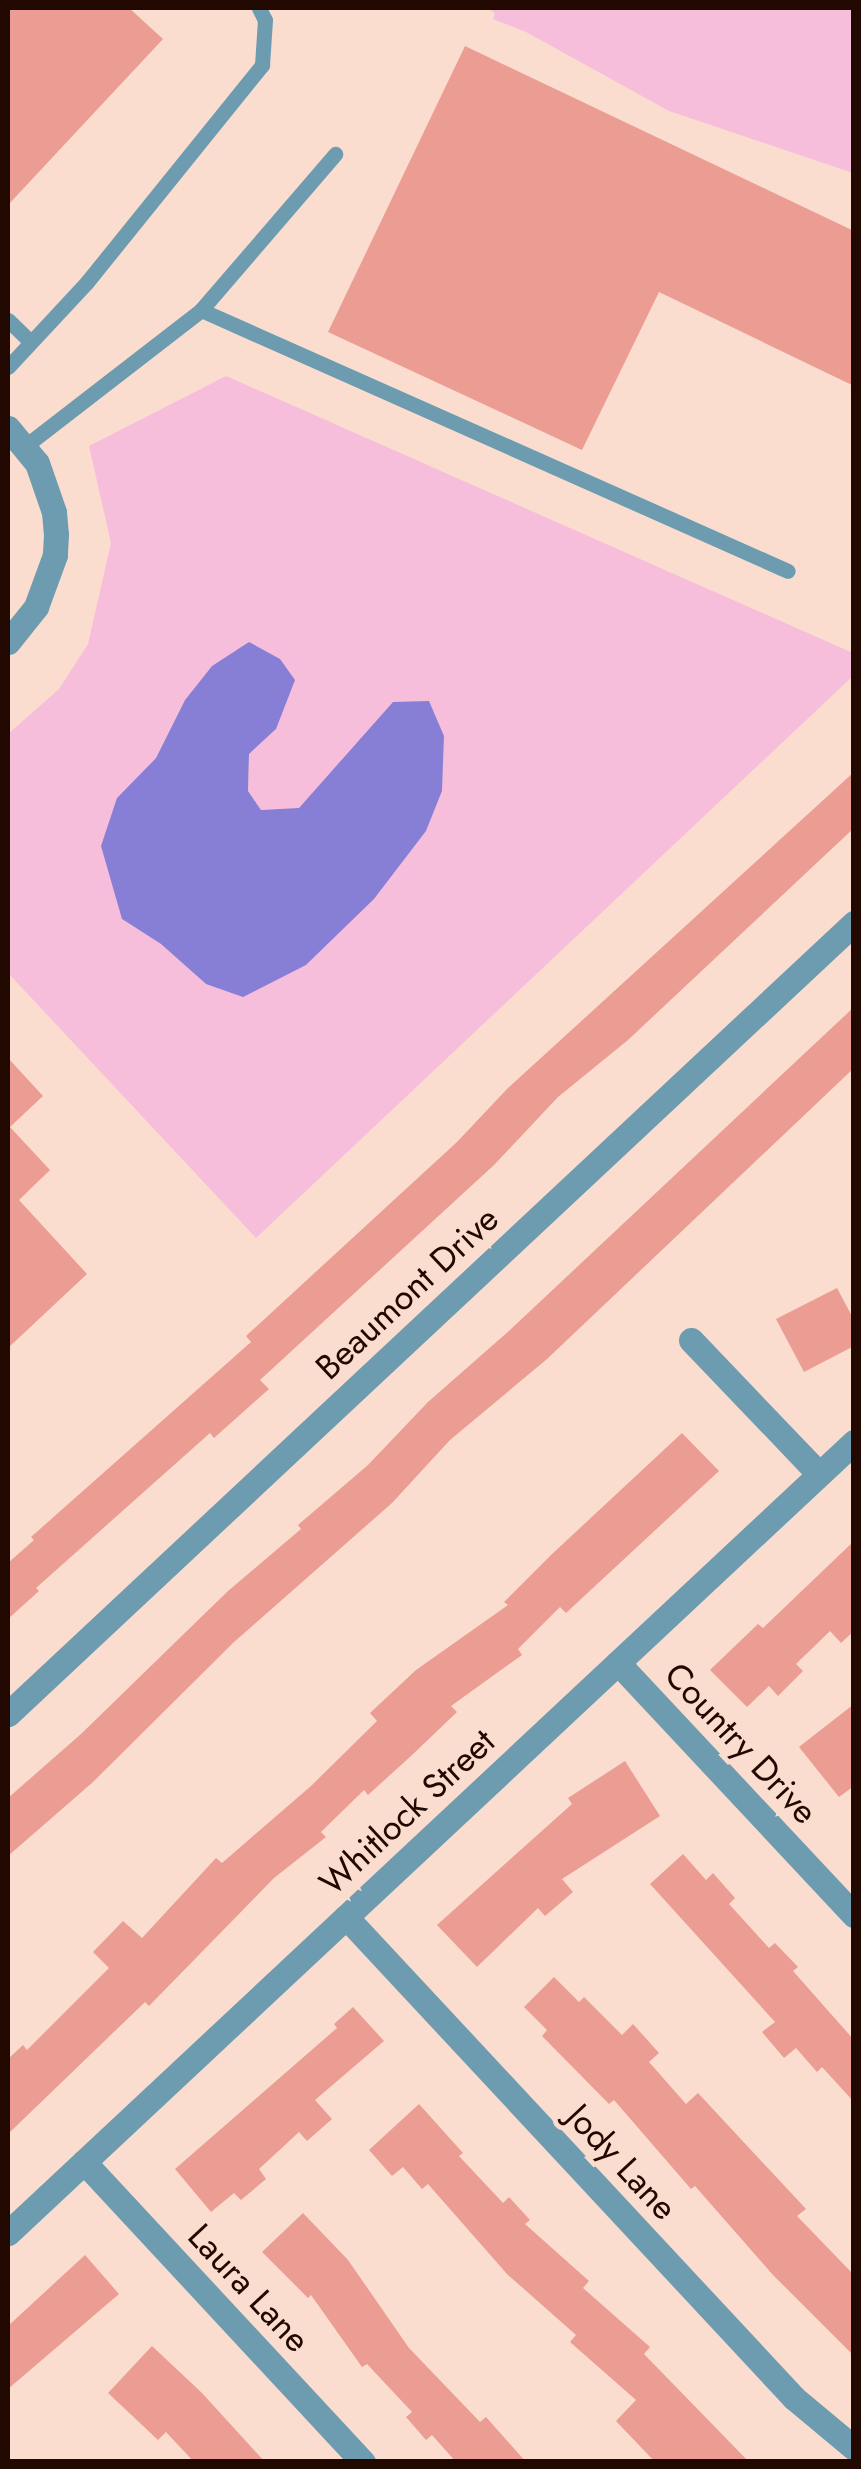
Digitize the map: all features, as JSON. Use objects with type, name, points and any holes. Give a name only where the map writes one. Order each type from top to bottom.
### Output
[{"type":"street","points":[[8,642],[36,606],[55,555],[56,534],[54,512],[37,464],[16,437]]},
{"type":"street","name":"Beaumont Drive","points":[[8,1714],[854,923]]},
{"type":"street","points":[[690,1340],[819,1474]]},
{"type":"street","name":"Whitlock Street","points":[[8,2234],[854,1442]]},
{"type":"street","name":"Country Drive","points":[[618,1663],[854,1915]]},
{"type":"street","name":"Jody Lane","points":[[346,1917],[794,2398],[854,2448]]},
{"type":"street","name":"Laura Lane","points":[[84,2162],[363,2462]]},
{"type":"lane","points":[[8,367],[86,282],[262,65],[266,30],[259,8]]},
{"type":"lane","points":[[16,437],[201,310],[335,154]]},
{"type":"lane","points":[[201,310],[788,571]]},
{"type":"lane","points":[[8,320],[30,342]]},
{"type":"shaded area","points":[[487,8],[853,8],[853,173],[669,111],[526,32],[493,19],[495,13]]},
{"type":"shaded area","points":[[226,376],[853,653],[853,676],[256,1238],[8,973],[8,734],[59,689],[88,644],[111,543],[89,446]],"holes":[[[249,643],[276,729],[249,754],[248,791],[261,810],[298,809],[346,761],[442,791],[426,831],[374,899],[306,965],[206,984],[161,944],[122,919],[117,798],[156,758],[185,700],[212,666]]]},
{"type":"shaded area","points":[[249,642],[280,659],[295,680],[276,729],[249,754],[248,791],[261,810],[299,808],[393,702],[429,701],[444,736],[442,791],[426,831],[374,899],[306,965],[243,997],[206,984],[161,944],[122,919],[101,846],[117,798],[156,758],[185,700],[212,666]]},
{"type":"building","points":[[8,8],[129,8],[163,39],[8,205]]},
{"type":"building","points":[[465,46],[854,231],[854,386],[659,292],[582,450],[328,332]]},
{"type":"building","points":[[854,772],[854,828],[628,1040],[558,1097],[494,1165],[260,1380],[269,1389],[214,1438],[210,1433],[36,1588],[39,1591],[8,1619],[8,1563],[34,1540],[31,1537],[251,1342],[246,1336],[457,1142],[507,1089]]},
{"type":"building","points":[[854,1007],[854,1068],[547,1359],[450,1440],[392,1503],[234,1642],[93,1782],[8,1856],[8,1798],[81,1734],[228,1591],[301,1529],[298,1525],[368,1465],[428,1402]]},
{"type":"building","points":[[8,1058],[43,1096],[10,1127],[50,1170],[19,1200],[87,1274],[8,1348]]},
{"type":"building","points":[[837,1288],[854,1320],[854,1346],[804,1372],[776,1319]]},
{"type":"building","points":[[682,1433],[719,1471],[566,1613],[560,1607],[518,1649],[522,1655],[451,1706],[457,1712],[368,1795],[364,1790],[321,1832],[326,1837],[274,1878],[149,2006],[145,2002],[8,2134],[8,2059],[23,2045],[27,2050],[109,1968],[93,1952],[123,1921],[142,1938],[216,1858],[222,1863],[311,1786],[377,1721],[370,1713],[416,1670],[508,1605],[504,1602],[551,1555]]},
{"type":"building","points":[[854,1541],[854,1631],[841,1643],[830,1631],[796,1664],[803,1671],[778,1696],[769,1686],[747,1707],[710,1670],[758,1624],[763,1628]]},
{"type":"building","points":[[854,1704],[854,1786],[839,1797],[799,1747]]},
{"type":"building","points":[[625,1761],[660,1816],[562,1879],[573,1892],[545,1916],[538,1908],[477,1967],[437,1925],[572,1804],[568,1798]]},
{"type":"building","points":[[683,1854],[706,1880],[713,1873],[735,1898],[729,1904],[769,1948],[775,1943],[798,1967],[793,1971],[854,2040],[854,2102],[822,2067],[817,2072],[796,2048],[784,2058],[762,2032],[775,2022],[650,1884]]},
{"type":"building","points":[[554,1977],[579,2002],[584,1997],[622,2035],[633,2024],[659,2053],[649,2062],[686,2104],[698,2093],[806,2209],[797,2216],[854,2275],[854,2356],[773,2275],[695,2186],[691,2189],[614,2100],[609,2104],[542,2036],[547,2030],[524,2007]]},
{"type":"building","points":[[353,2007],[384,2041],[315,2100],[332,2119],[307,2141],[299,2132],[259,2169],[266,2179],[241,2200],[234,2193],[211,2212],[175,2169],[337,2028],[334,2024]]},
{"type":"building","points":[[419,2104],[463,2153],[459,2156],[503,2203],[509,2197],[530,2220],[525,2224],[589,2281],[583,2288],[650,2347],[644,2354],[749,2462],[655,2462],[616,2421],[636,2400],[570,2342],[576,2335],[507,2274],[428,2184],[422,2189],[403,2167],[392,2176],[369,2150]]},
{"type":"building","points":[[303,2213],[348,2260],[409,2348],[480,2422],[486,2417],[526,2462],[456,2462],[432,2435],[426,2440],[406,2417],[412,2412],[367,2364],[362,2367],[311,2295],[308,2298],[262,2252]]},
{"type":"building","points":[[85,2255],[119,2294],[8,2389],[8,2326]]},
{"type":"building","points":[[152,2346],[202,2393],[265,2462],[194,2462],[166,2432],[158,2440],[108,2393]]}]
